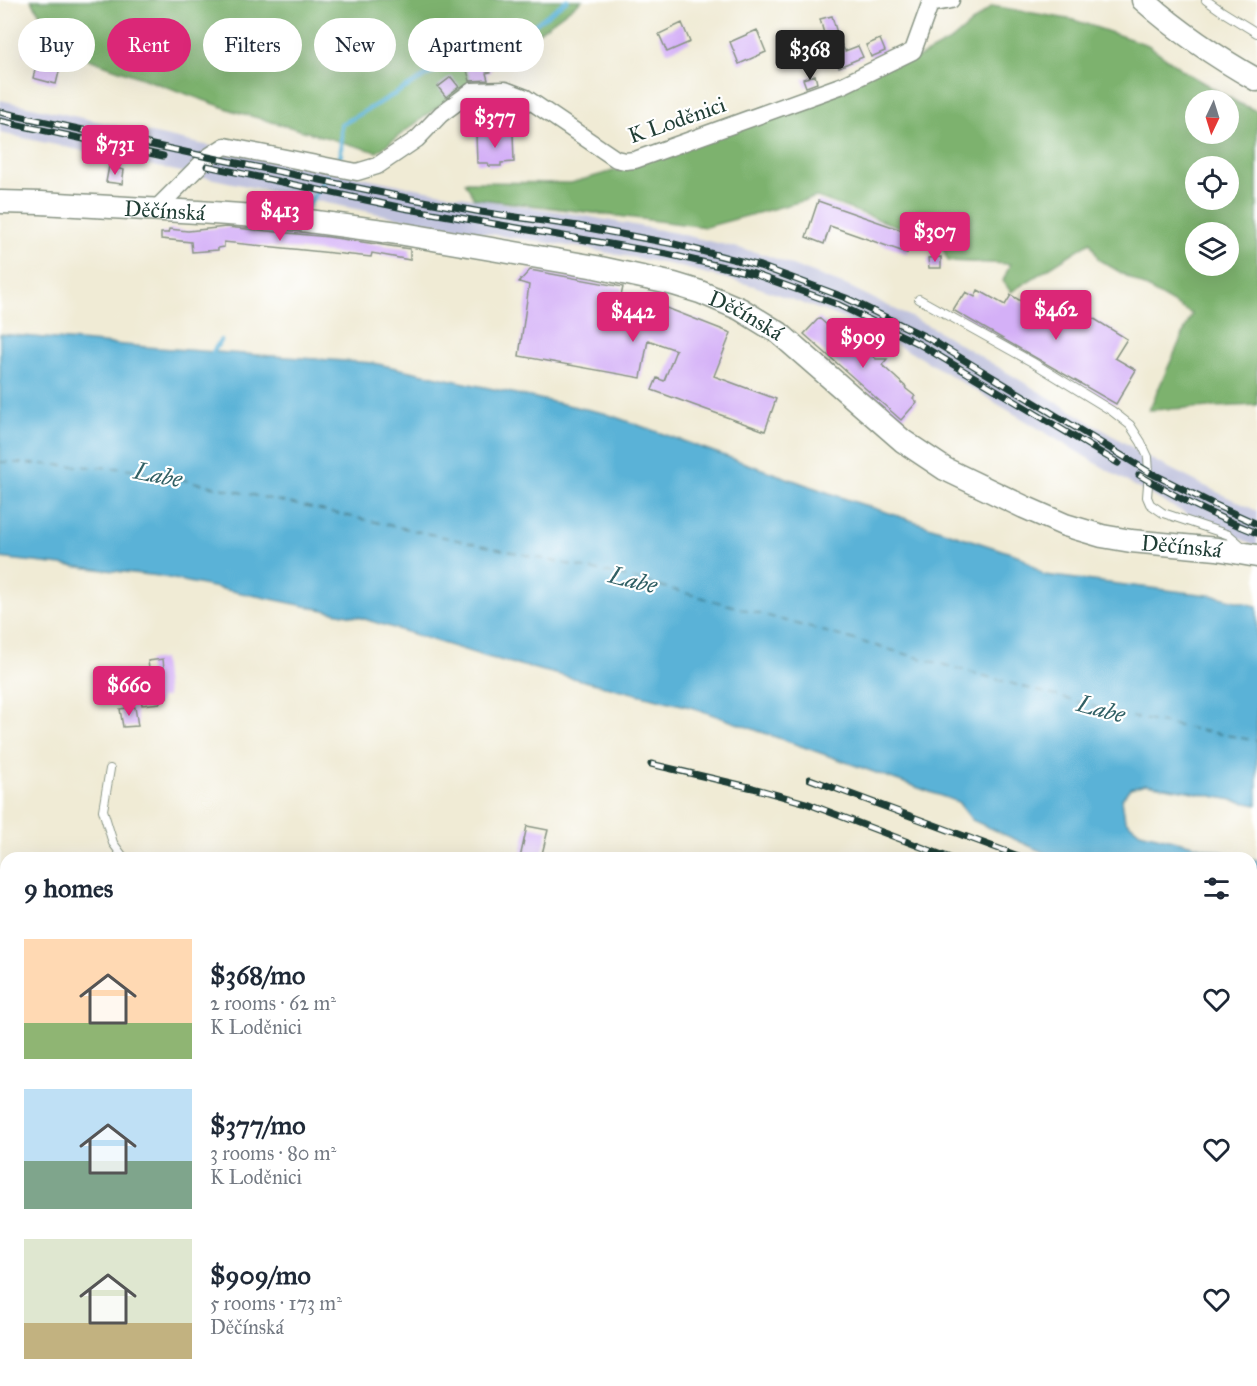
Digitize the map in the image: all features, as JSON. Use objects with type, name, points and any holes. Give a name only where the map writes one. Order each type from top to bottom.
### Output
[{"type":"main road","points":[[1143,0],[1198,44],[1257,80]]},
{"type":"main road","name":"Děčínská","points":[[0,202],[41,202],[286,218],[398,233],[596,267],[674,284],[719,299],[779,333],[911,446],[945,469],[1024,507],[1065,525],[1102,536],[1253,555]]},
{"type":"street","name":"K Loděnici","points":[[156,209],[208,157],[225,146],[357,172],[377,166],[417,139],[441,114],[472,91],[505,90],[526,98],[616,159],[635,160],[843,85],[913,51],[930,4],[951,0]]},
{"type":"lane","points":[[1206,0],[1257,33]]},
{"type":"lane","points":[[919,299],[1032,362],[1112,411],[1130,425],[1148,457],[1147,497],[1150,504],[1163,513],[1229,535],[1253,555]]},
{"type":"lane","points":[[110,769],[103,810],[113,843],[120,852]]},
{"type":"shaded area","points":[[0,100],[410,187],[676,233],[763,254],[850,287],[933,328],[1155,461],[1257,511],[1257,546],[1202,522],[1139,489],[918,356],[838,316],[754,286],[669,264],[403,219],[0,133]]},
{"type":"green space","points":[[31,0],[582,0],[544,28],[544,18],[408,18],[408,72],[485,72],[377,152],[237,112],[125,72],[191,72],[191,18],[107,18],[107,66],[95,61],[95,18],[43,18]]},
{"type":"green space","points":[[992,6],[1074,20],[1148,45],[1216,90],[1185,90],[1185,144],[1239,144],[1239,103],[1257,111],[1257,405],[1149,410],[1192,314],[1099,260],[1090,242],[1011,292],[1003,281],[1010,264],[948,261],[940,242],[817,197],[706,227],[474,198],[465,182],[571,183],[624,168],[900,60],[920,57],[952,40]]},
{"type":"water","name":"Labe","points":[[0,334],[373,363],[604,413],[846,499],[1020,556],[1044,575],[1216,596],[1257,606],[1257,805],[1146,784],[1130,788],[1122,799],[1125,820],[1140,832],[1222,852],[1043,852],[972,820],[958,802],[694,708],[487,657],[358,617],[159,576],[0,558]]},
{"type":"building","points":[[832,16],[845,51],[858,46],[863,57],[839,67],[826,41],[820,19]]},
{"type":"building","points":[[682,23],[690,42],[667,52],[659,34]]},
{"type":"building","points":[[757,30],[766,52],[739,64],[730,42]]},
{"type":"building","points":[[880,39],[885,51],[871,57],[866,45]]},
{"type":"building","points":[[34,72],[59,72],[56,84],[33,78]]},
{"type":"building","points":[[467,72],[491,72],[486,73],[488,80],[470,81]]},
{"type":"building","points":[[815,75],[817,83],[806,87],[803,79]]},
{"type":"building","points":[[451,77],[459,87],[446,97],[438,87]]},
{"type":"building","points":[[513,133],[514,162],[501,163],[501,166],[477,163],[476,134]]},
{"type":"building","points":[[109,166],[124,170],[122,184],[106,182]]},
{"type":"building","points":[[818,201],[913,234],[907,253],[830,226],[824,244],[806,237]]},
{"type":"building","points":[[226,227],[328,237],[410,249],[410,260],[372,253],[371,257],[224,242],[224,247],[218,250],[192,252],[191,242],[161,239],[161,233],[168,233],[169,229],[188,231]]},
{"type":"building","points":[[941,257],[941,268],[929,268],[928,258]]},
{"type":"building","points":[[530,270],[623,287],[621,296],[654,303],[731,333],[714,376],[776,399],[765,431],[652,390],[657,378],[664,381],[676,350],[648,340],[641,378],[519,356],[529,285],[519,282]]},
{"type":"building","points":[[978,290],[1005,305],[1011,295],[1063,327],[1075,307],[1127,339],[1115,358],[1136,370],[1116,404],[953,310],[966,292],[975,297]]},
{"type":"building","points":[[819,318],[836,333],[838,331],[846,341],[865,356],[869,353],[876,359],[887,359],[882,365],[915,396],[913,398],[917,402],[901,420],[804,334]]},
{"type":"building","points":[[163,659],[167,697],[160,698],[160,703],[142,705],[139,684],[144,683],[144,677],[150,677],[148,661]]},
{"type":"building","points":[[135,707],[138,726],[123,727],[120,709]]},
{"type":"building","points":[[527,826],[548,830],[542,852],[521,852]]},
{"type":"waterway","points":[[337,161],[341,155],[341,125],[438,69],[529,29],[567,0]]},
{"type":"waterway","points":[[307,207],[327,176]]},
{"type":"waterway","points":[[211,355],[221,340]]},
{"type":"ferry route","points":[[0,462],[134,469],[635,579],[1132,717],[1257,741]]},
{"type":"railway","points":[[0,112],[407,198],[674,244],[760,266],[846,298],[928,338],[1149,472],[1257,524]]},
{"type":"railway","points":[[0,121],[163,156]]},
{"type":"railway","points":[[207,166],[403,208],[667,254],[754,274],[837,304],[919,344],[1118,463]]},
{"type":"railway","points":[[1139,475],[1196,506],[1257,533]]},
{"type":"railway","points":[[651,764],[806,803],[934,852]]},
{"type":"railway","points":[[810,779],[1008,852]]}]
